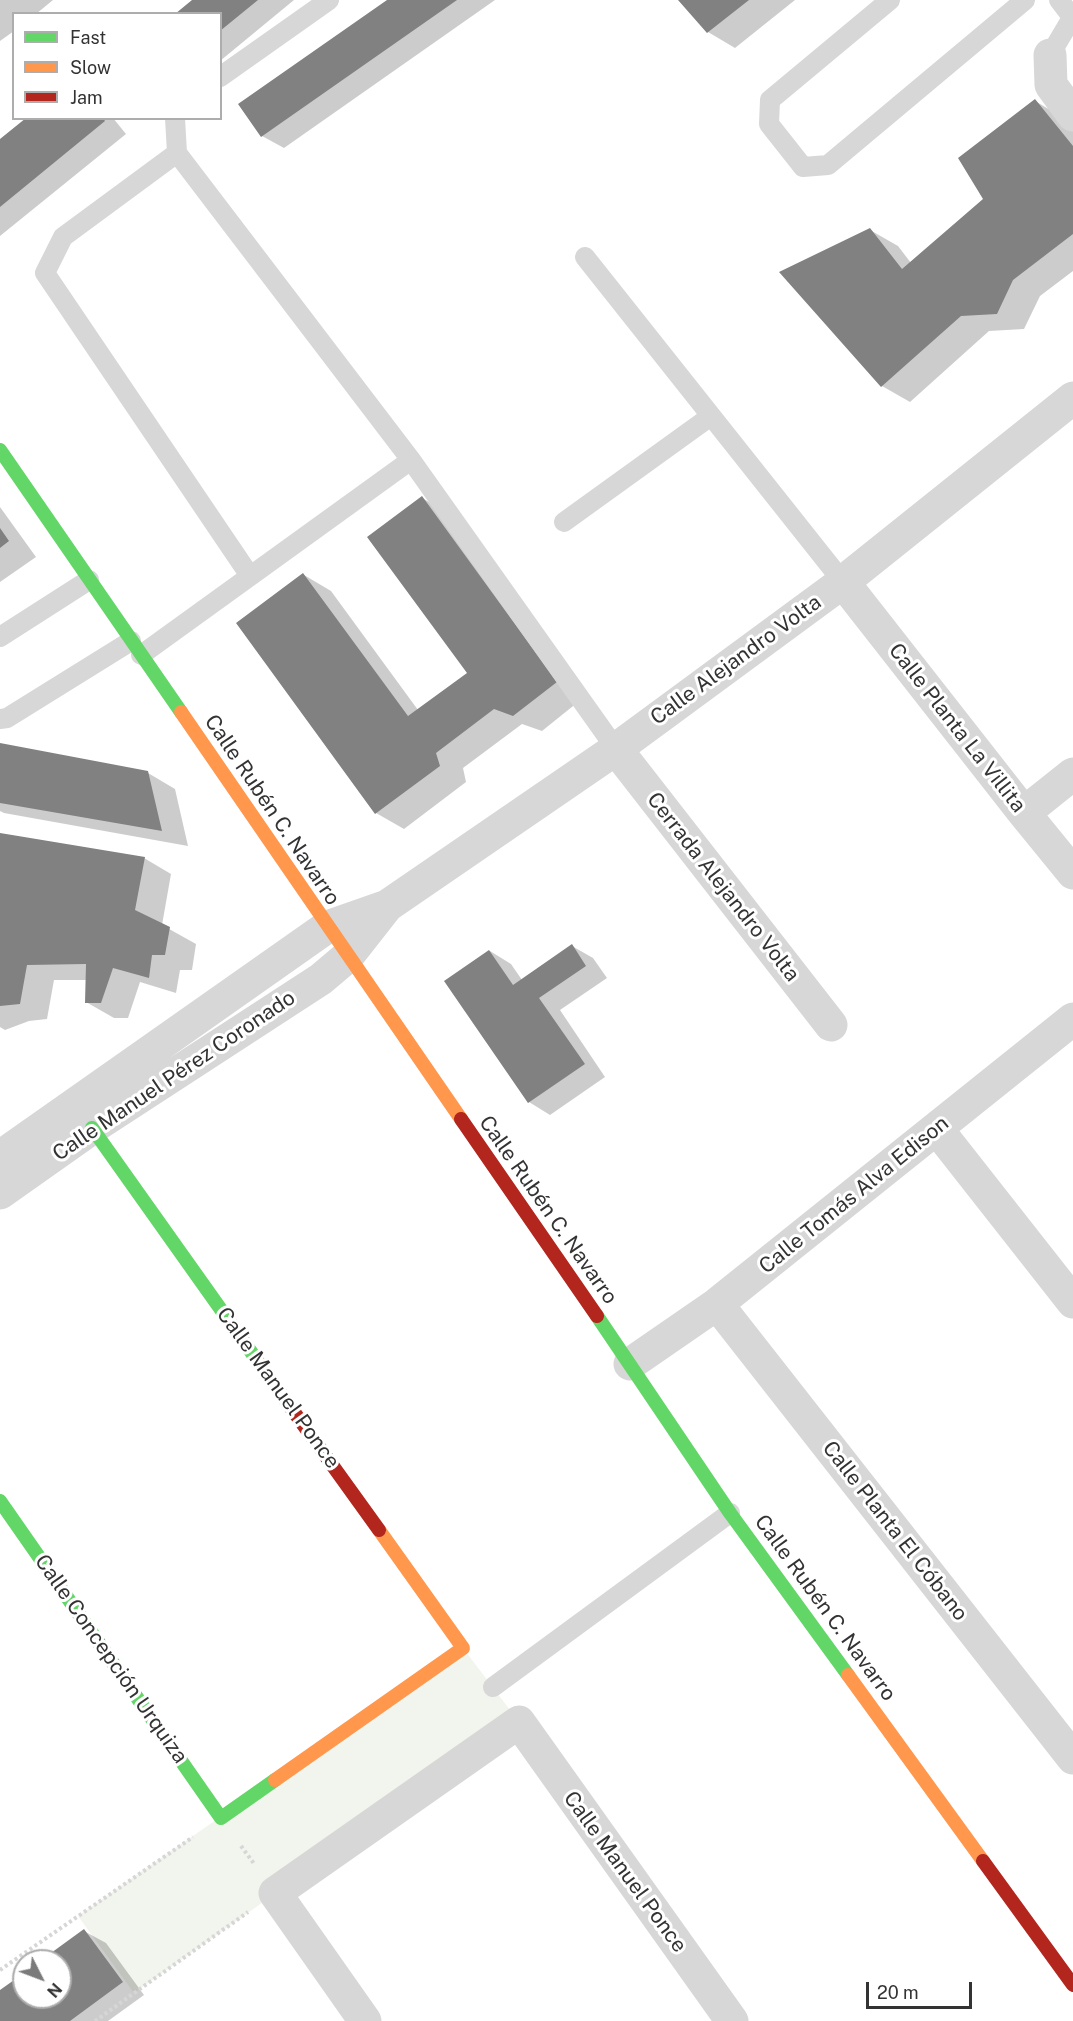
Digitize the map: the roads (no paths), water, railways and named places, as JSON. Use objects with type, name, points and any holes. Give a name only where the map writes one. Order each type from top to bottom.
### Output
[{"type":"street","points":[[1050,55],[1051,85],[1073,115]]},
{"type":"street","name":"Calle Alejandro Volta","points":[[327,927],[387,906],[616,749],[843,582],[1073,398]]},
{"type":"street","name":"Calle Rubén C. Navarro","points":[[0,450],[347,957],[630,1364],[730,1513],[1073,1984]]},
{"type":"street","name":"Calle Planta La Villita","points":[[843,582],[1073,873]]},
{"type":"street","name":"Cerrada Alejandro Volta","points":[[616,749],[831,1025]]},
{"type":"street","points":[[1024,813],[1073,774]]},
{"type":"street","name":"Calle Alejandro Volta","points":[[347,957],[387,906]]},
{"type":"street","name":"Calle Manuel Pérez Coronado","points":[[0,1157],[327,927]]},
{"type":"street","name":"Calle Manuel Pérez Coronado","points":[[0,1193],[92,1128],[321,979],[347,957]]},
{"type":"street","name":"Calle Tomás Alva Edison","points":[[630,1364],[717,1304],[1073,1019]]},
{"type":"street","name":"Calle Manuel Ponce","points":[[92,1128],[463,1648],[221,1818]]},
{"type":"street","points":[[937,1129],[1073,1302]]},
{"type":"street","name":"Calle Planta El Cóbano","points":[[717,1304],[1073,1758]]},
{"type":"street","name":"Calle Concepción Urquiza","points":[[0,1501],[221,1818]]},
{"type":"street","name":"Calle Manuel Ponce","points":[[365,2021],[275,1893],[519,1722],[732,2021]]},
{"type":"lane","points":[[222,76],[329,0]]},
{"type":"lane","points":[[890,0],[770,100],[769,124],[803,167],[828,165],[1025,0]]},
{"type":"lane","points":[[1050,55],[1072,16],[1059,0]]},
{"type":"lane","points":[[175,120],[177,153],[411,460],[616,749]]},
{"type":"lane","points":[[177,153],[63,237],[45,273],[250,576]]},
{"type":"lane","points":[[585,257],[843,582]]},
{"type":"lane","points":[[564,522],[711,416]]},
{"type":"lane","points":[[0,719],[7,718],[136,648],[250,576],[411,460]]},
{"type":"lane","points":[[0,637],[89,580]]},
{"type":"lane","points":[[493,1687],[730,1513]]}]
